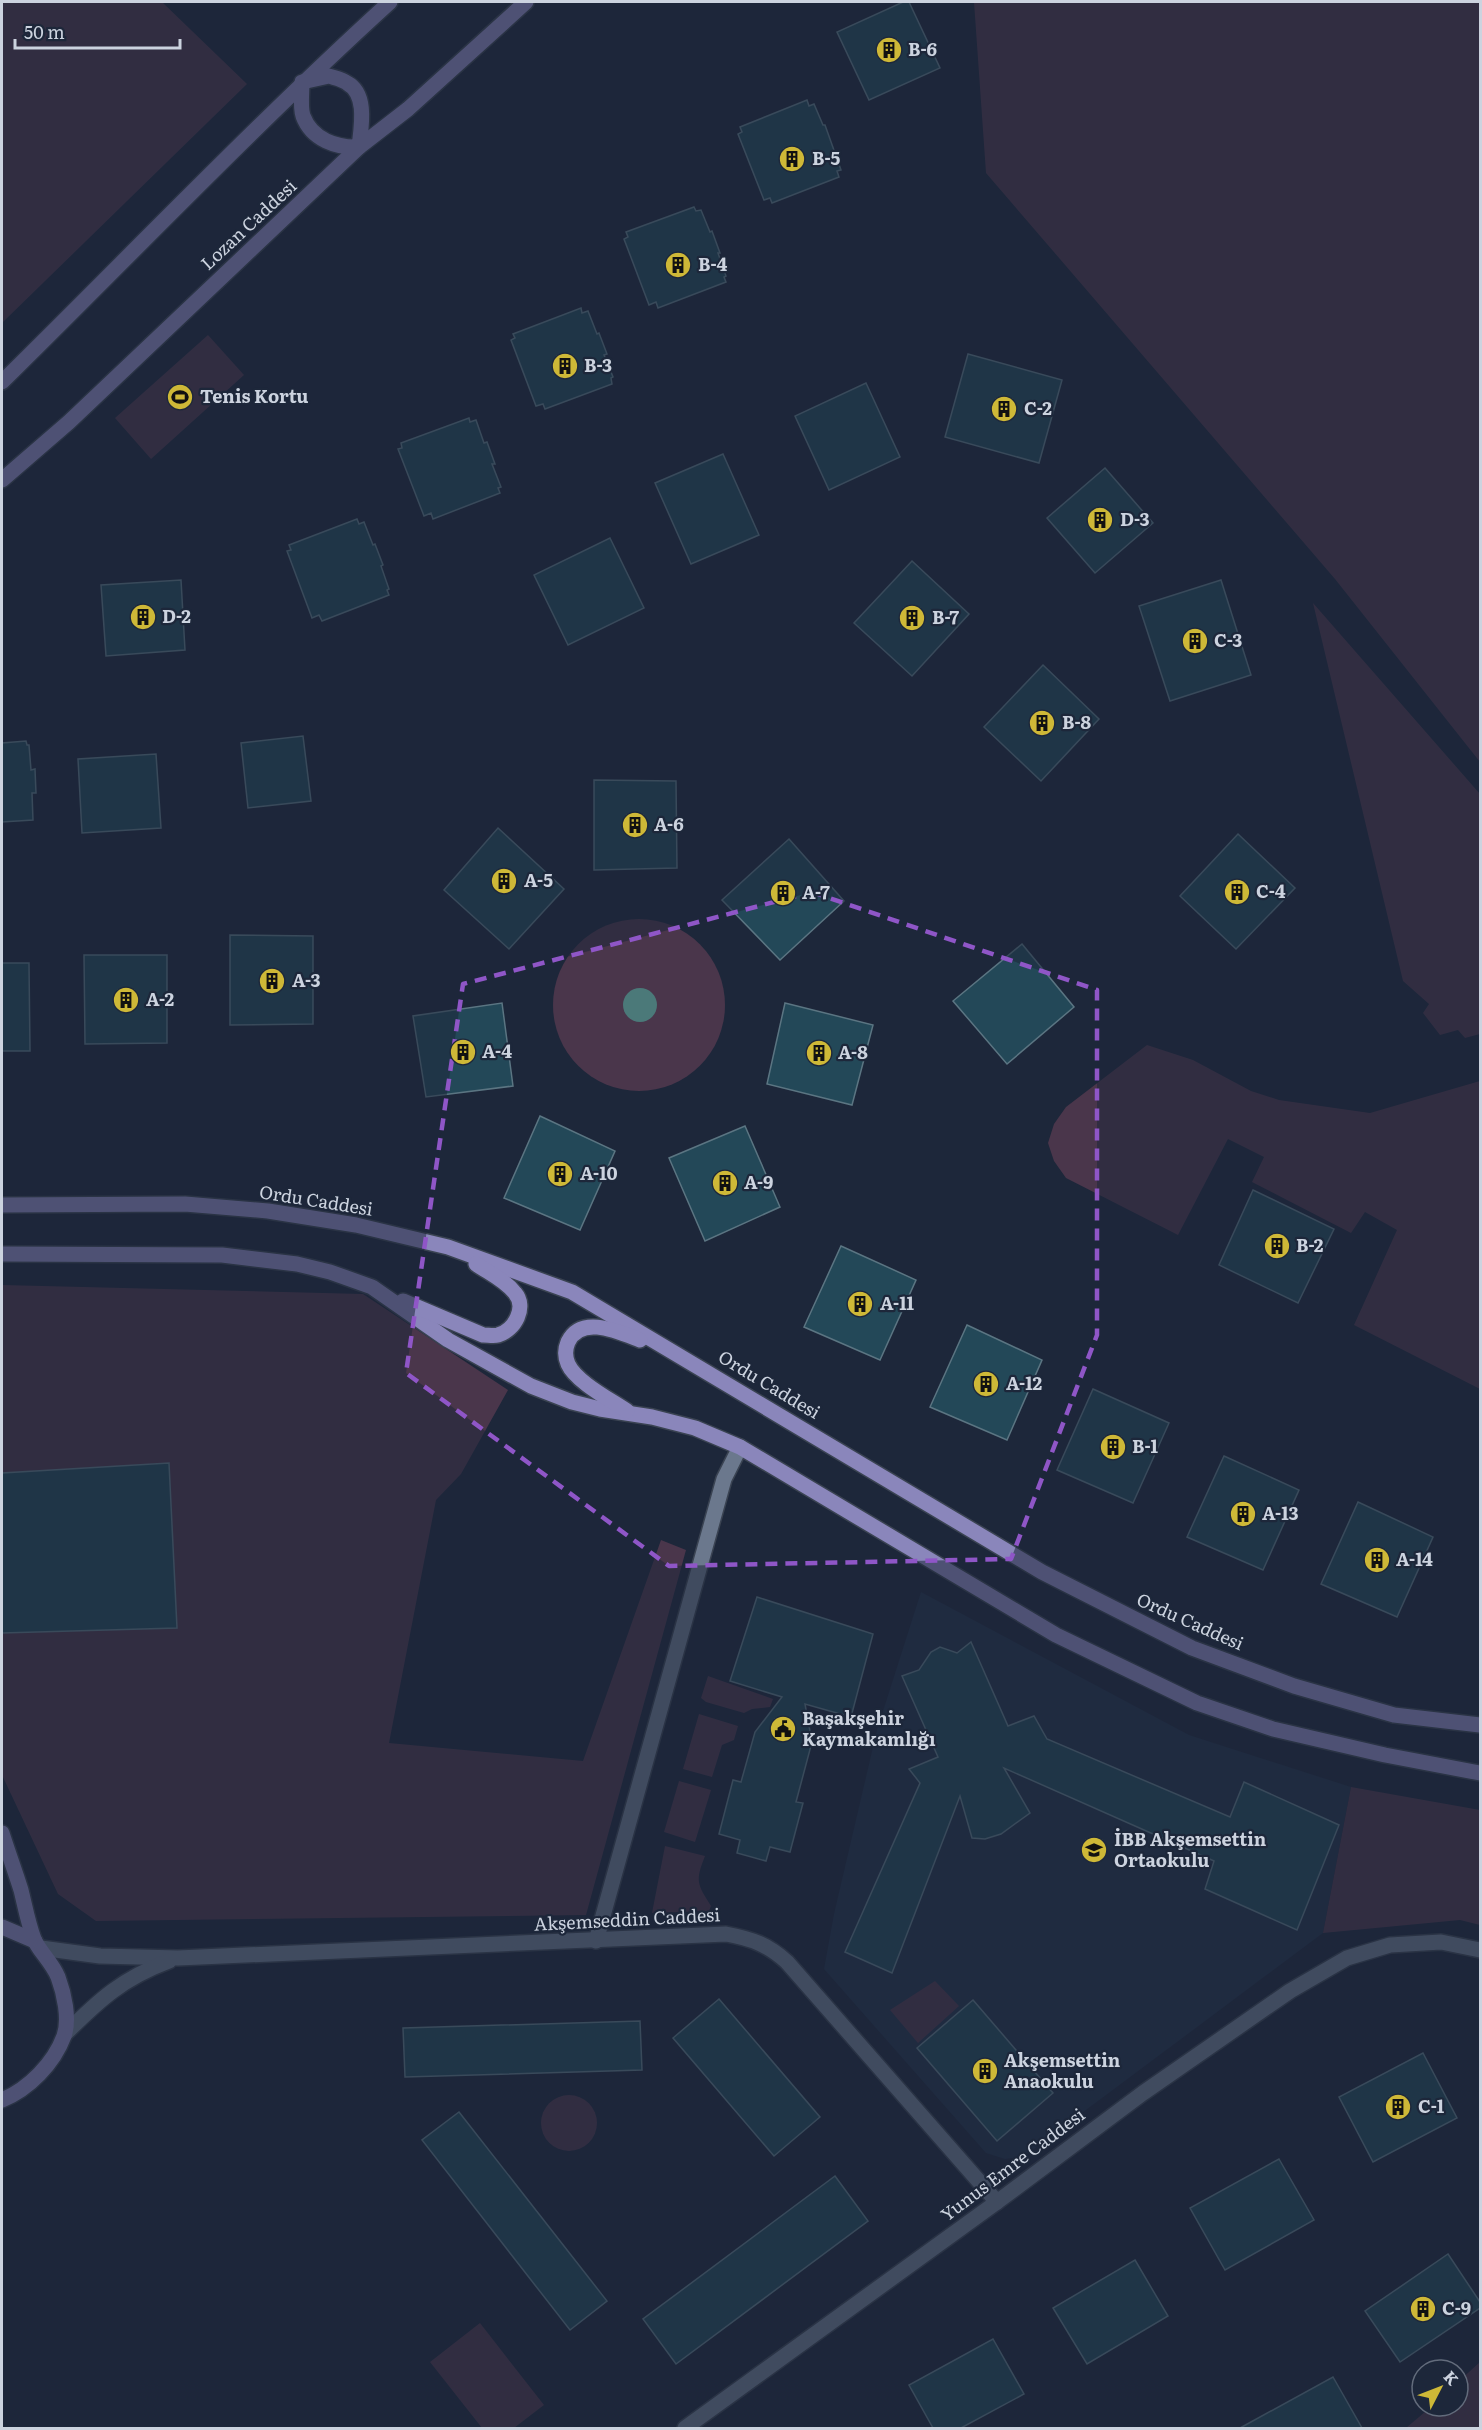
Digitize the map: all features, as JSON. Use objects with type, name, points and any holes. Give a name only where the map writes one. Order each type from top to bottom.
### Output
[{"type":"main road","points":[[2,382],[140,247],[302,82],[390,2]]},
{"type":"main road","name":"Lozan Caddesi","points":[[2,480],[69,422],[359,147],[408,109],[526,2]]},
{"type":"main road","points":[[329,76],[350,83],[357,94],[361,109],[359,147],[342,148],[327,142],[314,132],[303,116],[302,82],[329,76]]},
{"type":"main road","name":"Ordu Caddesi","points":[[2,1205],[185,1204],[268,1211],[356,1225],[448,1247],[572,1292],[690,1360],[1042,1572],[1192,1648],[1294,1686],[1394,1715],[1480,1725]]},
{"type":"main road","points":[[2,1254],[222,1254],[297,1264],[330,1272],[372,1287],[483,1335],[497,1336],[508,1330],[516,1321],[520,1308],[517,1294],[505,1282],[448,1247]]},
{"type":"main road","points":[[372,1287],[448,1340],[531,1386],[572,1402],[600,1409],[628,1412],[694,1428],[740,1447],[1056,1635],[1197,1703],[1273,1729],[1385,1755],[1480,1773]]},
{"type":"main road","points":[[628,1412],[579,1377],[568,1364],[565,1349],[570,1337],[580,1328],[600,1327],[690,1360]]},
{"type":"main road","points":[[2,1833],[38,1944],[52,1965],[62,1991],[65,2034],[45,2068],[26,2086],[2,2100]]},
{"type":"main road","points":[[2,1927],[38,1944]]},
{"type":"street","points":[[596,1941],[724,1479],[740,1447]]},
{"type":"street","name":"Akşemseddin Caddesi","points":[[38,1944],[100,1956],[178,1958],[726,1934],[751,1939],[772,1948],[788,1962],[997,2202]]},
{"type":"street","name":"Yunus Emre Caddesi","points":[[685,2428],[1290,1990],[1347,1958],[1390,1945],[1441,1942],[1480,1950]]},
{"type":"street","name":"Akşemseddin Caddesi","points":[[65,2034],[116,1987],[142,1971],[178,1958]]},
{"type":"highlighted area","points":[[812,892],[1097,990],[1097,1335],[1011,1559],[669,1566],[406,1373],[463,984]]},
{"type":"shaded area","points":[[2,2],[162,2],[247,84],[2,323]]},
{"type":"shaded area","points":[[974,2],[1480,2],[1480,762],[1335,579],[986,173]]},
{"type":"shaded area","name":"Tenis Kortu","points":[[208,335],[244,375],[151,459],[115,418]]},
{"type":"shaded area","points":[[1313,603],[1480,794],[1480,1034],[1465,1038],[1458,1030],[1440,1035],[1423,1013],[1429,1004],[1403,981]]},
{"type":"shaded area","points":[[639,919],[672,926],[700,944],[718,972],[725,1005],[718,1038],[700,1066],[672,1084],[639,1091],[606,1084],[578,1066],[560,1038],[553,1005],[560,972],[578,944],[606,926]]},
{"type":"shaded area","points":[[640,988],[652,993],[657,1005],[652,1017],[640,1022],[628,1017],[623,1005],[628,993]]},
{"type":"shaded area","points":[[1147,1045],[1193,1060],[1251,1091],[1279,1100],[1370,1113],[1480,1081],[1480,1389],[1354,1325],[1397,1230],[1365,1212],[1351,1233],[1252,1182],[1264,1157],[1228,1139],[1178,1235],[1066,1178],[1054,1161],[1048,1143],[1054,1124],[1066,1107]]},
{"type":"shaded area","points":[[2,1285],[363,1294],[508,1390],[461,1474],[436,1500],[389,1743],[583,1761],[661,1540],[686,1550],[586,1915],[96,1921],[58,1894],[2,1775]]},
{"type":"shaded area","name":"İBB Akşemsettin Ortaokulu","points":[[921,1592],[1189,1735],[1351,1787],[1323,1933],[1023,2157],[1005,2159],[986,2153],[824,1969],[834,1914],[877,1730]]},
{"type":"shaded area","points":[[708,1676],[773,1699],[770,1707],[752,1709],[744,1713],[706,1702],[701,1698]]},
{"type":"shaded area","points":[[699,1714],[738,1726],[734,1740],[722,1745],[712,1777],[683,1769]]},
{"type":"shaded area","points":[[679,1781],[711,1790],[695,1842],[664,1832]]},
{"type":"shaded area","points":[[1351,1787],[1480,1810],[1480,1925],[1460,1920],[1323,1933]]},
{"type":"shaded area","points":[[665,1846],[705,1856],[699,1882],[711,1906],[709,1911],[652,1913]]},
{"type":"shaded area","points":[[935,1981],[959,2006],[918,2043],[890,2010]]},
{"type":"shaded area","points":[[563,2095],[575,2095],[585,2099],[593,2107],[597,2123],[593,2139],[585,2147],[575,2151],[563,2151],[553,2147],[545,2139],[541,2129],[541,2117],[545,2107],[553,2099]]},
{"type":"shaded area","points":[[480,2323],[544,2405],[514,2428],[482,2428],[430,2362]]},
{"type":"shaded area","points":[[1480,2362],[1480,2428],[1406,2428],[1418,2418],[1470,2418],[1470,2371]]},
{"type":"building","name":"B-6","points":[[903,2],[909,2],[940,68],[869,100],[837,32]]},
{"type":"building","name":"B-5","points":[[807,100],[809,106],[814,104],[825,125],[841,170],[837,171],[839,177],[772,203],[770,198],[764,200],[738,134],[742,132],[740,127]]},
{"type":"building","name":"B-4","points":[[694,207],[696,211],[701,210],[710,232],[712,231],[720,253],[718,253],[726,282],[658,308],[656,302],[649,305],[624,239],[628,237],[626,232]]},
{"type":"building","name":"B-3","points":[[581,308],[582,313],[588,311],[597,334],[599,333],[607,354],[604,355],[613,377],[611,378],[612,384],[545,409],[543,404],[536,406],[511,340],[515,338],[513,334]]},
{"type":"building","name":"C-2","points":[[968,354],[1062,380],[1039,463],[945,437]]},
{"type":"building","points":[[866,383],[900,457],[829,490],[795,416]]},
{"type":"building","points":[[469,418],[470,422],[476,420],[484,443],[487,442],[501,487],[498,488],[500,493],[433,519],[431,513],[424,516],[398,449],[402,448],[401,443]]},
{"type":"building","points":[[723,454],[759,535],[691,564],[655,483]]},
{"type":"building","name":"D-3","points":[[1105,468],[1153,523],[1095,573],[1047,518]]},
{"type":"building","points":[[357,519],[359,524],[364,522],[373,545],[375,544],[383,565],[381,566],[389,595],[322,621],[319,615],[312,618],[287,551],[291,550],[289,545]]},
{"type":"building","points":[[610,538],[644,608],[568,645],[534,575]]},
{"type":"building","name":"B-7","points":[[912,561],[969,614],[912,676],[854,623]]},
{"type":"building","name":"D-2","points":[[181,580],[185,650],[106,656],[101,585]]},
{"type":"building","name":"C-3","points":[[1221,580],[1251,675],[1170,701],[1139,606]]},
{"type":"building","name":"B-8","points":[[1043,665],[1099,719],[1041,781],[984,727]]},
{"type":"building","points":[[303,736],[311,801],[248,808],[241,743]]},
{"type":"building","points":[[26,741],[29,745],[31,770],[35,769],[36,793],[32,793],[33,820],[2,822],[2,743]]},
{"type":"building","points":[[156,754],[161,828],[82,833],[78,759]]},
{"type":"building","name":"A-6","points":[[594,780],[676,781],[677,868],[594,870]]},
{"type":"building","name":"A-5","points":[[498,828],[564,889],[509,949],[444,890]]},
{"type":"building","name":"C-4","points":[[1238,834],[1295,888],[1236,949],[1180,896]]},
{"type":"building","name":"A-7","points":[[789,839],[844,901],[780,960],[722,900]]},
{"type":"building","name":"A-3","points":[[230,935],[313,936],[313,1024],[230,1025]]},
{"type":"building","points":[[1022,944],[1074,1007],[1007,1064],[953,1001]]},
{"type":"building","name":"A-2","points":[[84,955],[167,955],[167,1043],[85,1044]]},
{"type":"building","points":[[2,963],[29,963],[30,1051],[2,1051]]},
{"type":"building","name":"A-4","points":[[502,1003],[513,1086],[426,1097],[413,1016]]},
{"type":"building","name":"A-8","points":[[785,1003],[873,1025],[852,1105],[767,1084]]},
{"type":"building","name":"A-10","points":[[540,1116],[615,1151],[580,1230],[504,1198]]},
{"type":"building","name":"A-9","points":[[745,1126],[780,1207],[705,1241],[669,1158]]},
{"type":"building","name":"B-2","points":[[1253,1190],[1334,1229],[1298,1303],[1219,1265]]},
{"type":"building","name":"A-11","points":[[841,1246],[916,1280],[880,1360],[804,1327]]},
{"type":"building","name":"A-12","points":[[967,1325],[1042,1360],[1007,1440],[930,1407]]},
{"type":"building","name":"B-1","points":[[1093,1389],[1169,1423],[1133,1503],[1057,1470]]},
{"type":"building","name":"A-13","points":[[1224,1456],[1299,1490],[1263,1570],[1187,1537]]},
{"type":"building","points":[[169,1463],[177,1628],[2,1633],[2,1473]]},
{"type":"building","name":"A-14","points":[[1358,1502],[1433,1537],[1397,1617],[1321,1584]]},
{"type":"building","name":"Başakşehir Kaymakamlığı","points":[[757,1597],[873,1634],[851,1717],[805,1704],[812,1742],[796,1802],[803,1803],[790,1852],[770,1847],[766,1861],[737,1853],[740,1840],[719,1834],[733,1780],[741,1782],[755,1732],[782,1697],[730,1681]]},
{"type":"building","name":"İBB Akşemsettin Ortaokulu","points":[[971,1642],[1008,1726],[1034,1716],[1047,1739],[1230,1817],[1244,1782],[1339,1825],[1297,1930],[1205,1889],[1214,1861],[1004,1768],[1030,1813],[1001,1834],[985,1839],[972,1838],[960,1796],[892,1973],[845,1952],[920,1783],[909,1769],[938,1757],[902,1676],[919,1670],[931,1652],[940,1647],[957,1653]]},
{"type":"building","points":[[719,1999],[820,2117],[774,2156],[673,2038]]},
{"type":"building","name":"Akşemsettin Anaokulu","points":[[973,2000],[1053,2093],[997,2141],[917,2048]]},
{"type":"building","points":[[640,2021],[642,2070],[405,2077],[403,2028]]},
{"type":"building","name":"C-1","points":[[1423,2053],[1457,2118],[1373,2162],[1339,2097]]},
{"type":"building","points":[[459,2112],[607,2301],[570,2330],[422,2140]]},
{"type":"building","points":[[1279,2159],[1314,2220],[1225,2270],[1190,2208]]},
{"type":"building","points":[[835,2176],[868,2221],[676,2364],[643,2319]]},
{"type":"building","name":"C-9","points":[[1448,2254],[1480,2302],[1480,2308],[1400,2362],[1365,2311]]},
{"type":"building","points":[[1135,2260],[1168,2316],[1087,2364],[1053,2308]]},
{"type":"building","points":[[993,2339],[1024,2394],[961,2428],[933,2428],[909,2385]]},
{"type":"building","points":[[1333,2377],[1362,2428],[1240,2428]]},
{"type":"place","name":"B-6","points":[[889,50]]},
{"type":"place","name":"B-5","points":[[792,159]]},
{"type":"place","name":"B-4","points":[[678,265]]},
{"type":"place","name":"B-3","points":[[565,366]]},
{"type":"place","name":"Tenis Kortu","points":[[180,397]]},
{"type":"place","name":"C-2","points":[[1004,409]]},
{"type":"place","name":"D-3","points":[[1100,520]]},
{"type":"place","name":"D-2","points":[[143,617]]},
{"type":"place","name":"B-7","points":[[912,618]]},
{"type":"place","name":"C-3","points":[[1195,641]]},
{"type":"place","name":"B-8","points":[[1042,723]]},
{"type":"place","name":"A-6","points":[[635,825]]},
{"type":"place","name":"A-5","points":[[504,881]]},
{"type":"place","name":"C-4","points":[[1237,892]]},
{"type":"place","name":"A-7","points":[[783,893]]},
{"type":"place","name":"A-3","points":[[272,981]]},
{"type":"place","name":"A-2","points":[[126,1000]]},
{"type":"place","name":"A-4","points":[[463,1052]]},
{"type":"place","name":"A-8","points":[[819,1053]]},
{"type":"place","name":"A-10","points":[[560,1174]]},
{"type":"place","name":"A-9","points":[[725,1183]]},
{"type":"place","name":"B-2","points":[[1277,1246]]},
{"type":"place","name":"A-11","points":[[860,1304]]},
{"type":"place","name":"A-12","points":[[986,1384]]},
{"type":"place","name":"B-1","points":[[1113,1447]]},
{"type":"place","name":"A-13","points":[[1243,1514]]},
{"type":"place","name":"A-14","points":[[1377,1560]]},
{"type":"place","name":"Başakşehir Kaymakamlığı","points":[[783,1729]]},
{"type":"place","name":"İBB Akşemsettin Ortaokulu","points":[[1094,1850]]},
{"type":"place","name":"Akşemsettin Anaokulu","points":[[985,2071]]},
{"type":"place","name":"C-1","points":[[1398,2107]]},
{"type":"place","name":"C-9","points":[[1423,2309]]}]
